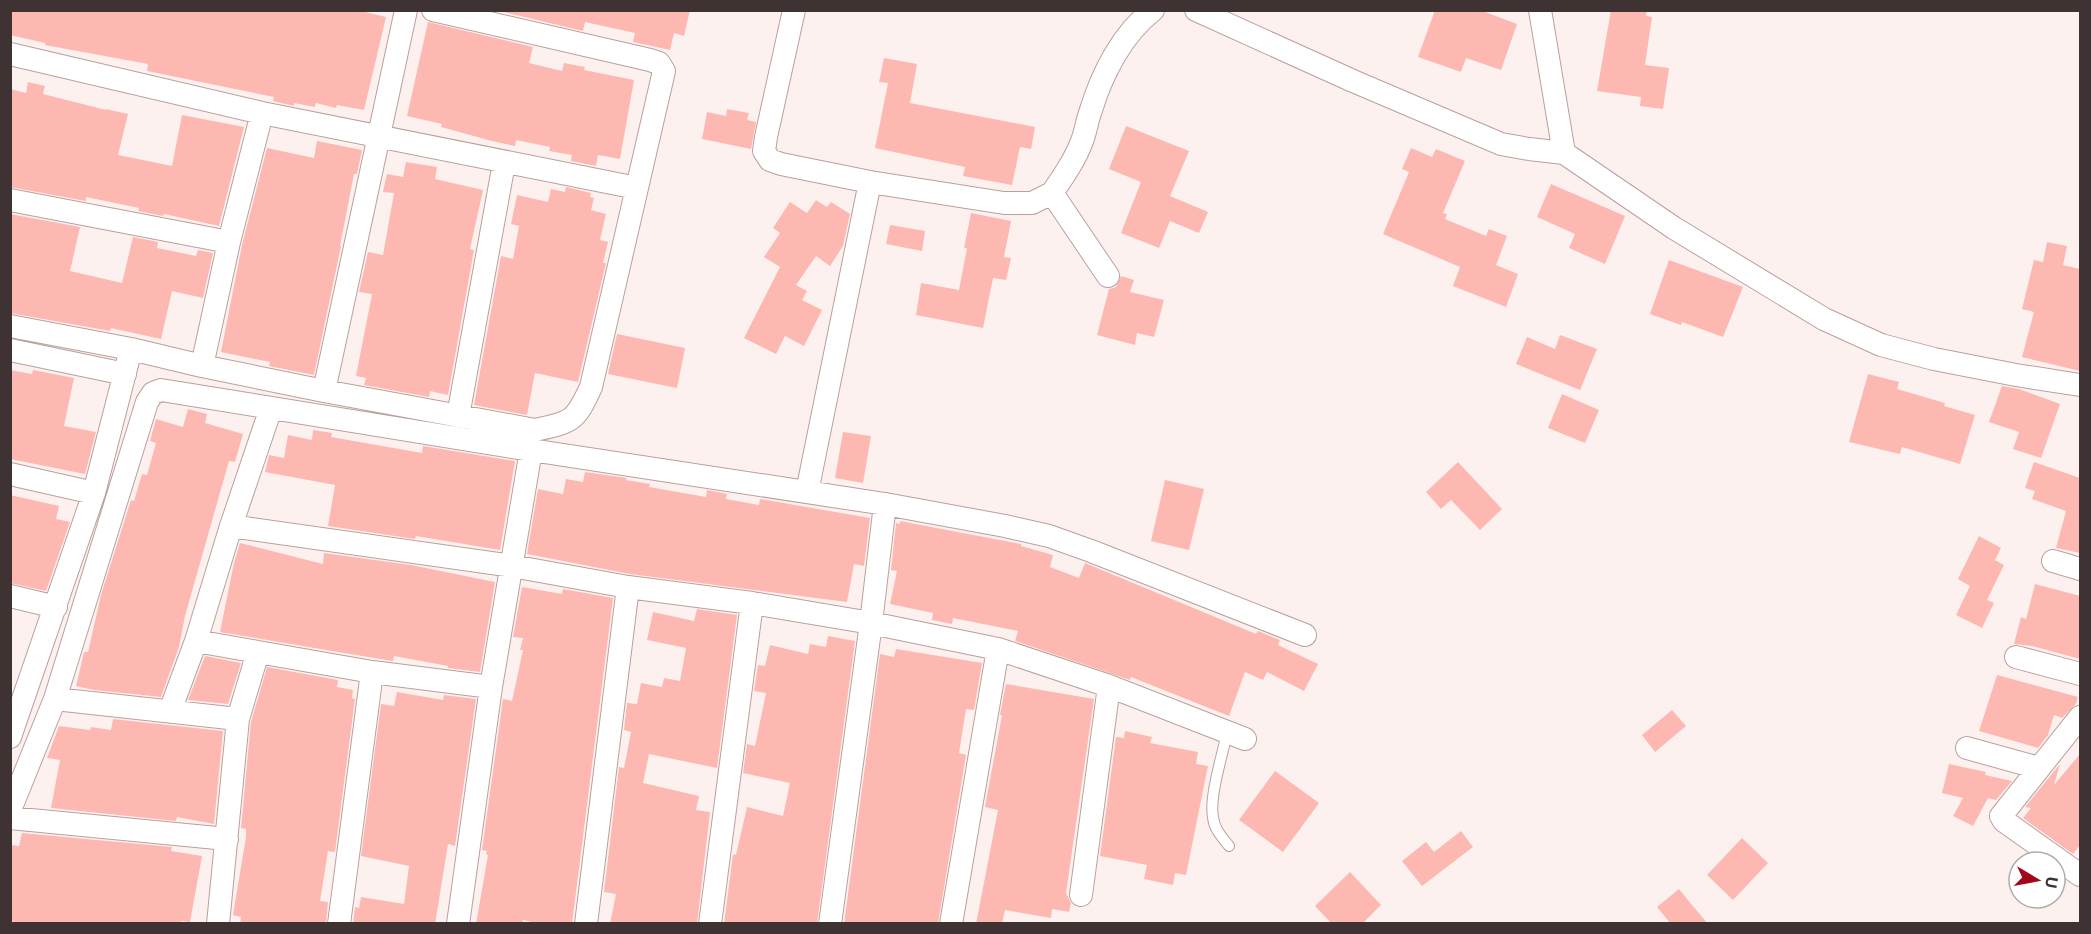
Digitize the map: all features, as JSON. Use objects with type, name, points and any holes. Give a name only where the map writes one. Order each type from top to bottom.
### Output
[{"type":"street","points":[[324,391],[406,10]]},
{"type":"street","points":[[10,326],[131,349],[324,391],[535,430],[564,424],[580,410],[591,387],[664,71],[659,63],[433,10]]},
{"type":"street","points":[[794,10],[764,151],[770,160],[781,165],[870,182],[1004,203],[1032,203],[1052,193],[1069,168],[1082,141],[1103,77],[1126,38],[1140,20],[1153,10]]},
{"type":"street","points":[[1196,10],[1353,81],[1501,144],[1564,153],[1674,228],[1824,319],[1881,345],[1934,359],[2080,385]]},
{"type":"street","points":[[1540,10],[1564,153]]},
{"type":"street","points":[[10,54],[262,113],[637,188]]},
{"type":"street","points":[[202,366],[229,242],[262,113]]},
{"type":"street","points":[[458,416],[504,163]]},
{"type":"street","points":[[807,492],[870,182]]},
{"type":"street","points":[[1052,193],[1108,276]]},
{"type":"street","points":[[10,200],[229,242]]},
{"type":"street","points":[[13,725],[94,493],[131,349]]},
{"type":"street","points":[[10,350],[125,374]]},
{"type":"street","points":[[10,810],[55,699],[147,402],[153,393],[161,390],[885,504],[1049,536],[1305,635]]},
{"type":"street","points":[[170,711],[196,640],[271,408]]},
{"type":"street","points":[[459,924],[491,687],[531,450]]},
{"type":"street","points":[[10,474],[94,493]]},
{"type":"street","points":[[830,924],[885,504]]},
{"type":"street","points":[[231,526],[512,566],[628,587],[752,603],[871,623],[998,649],[1109,686],[1236,735]]},
{"type":"street","points":[[2053,561],[2080,569]]},
{"type":"street","points":[[586,924],[628,587]]},
{"type":"street","points":[[10,597],[56,607]]},
{"type":"street","points":[[710,924],[752,603]]},
{"type":"street","points":[[196,640],[372,672],[491,687]]},
{"type":"street","points":[[951,924],[998,649]]},
{"type":"street","points":[[218,924],[238,719],[258,652]]},
{"type":"street","points":[[2016,657],[2080,674]]},
{"type":"street","points":[[339,924],[372,672]]},
{"type":"street","points":[[1081,895],[1109,686]]},
{"type":"street","points":[[55,699],[238,719]]},
{"type":"street","points":[[2080,717],[2001,816],[2004,821],[2080,873]]},
{"type":"street","points":[[1967,748],[2039,768]]},
{"type":"street","points":[[10,818],[227,839]]},
{"type":"lane","points":[[1229,846],[1217,832],[1212,817],[1213,800],[1236,735]]},
{"type":"building","points":[[10,10],[357,10],[386,17],[364,110],[337,105],[336,108],[316,103],[315,107],[294,103],[294,106],[273,101],[274,97],[147,71],[148,64],[45,45],[45,43],[10,35]]},
{"type":"building","points":[[495,10],[690,10],[684,36],[674,33],[670,50],[633,42],[635,33],[585,22],[583,31]]},
{"type":"building","points":[[1435,10],[1480,10],[1517,24],[1501,70],[1466,58],[1461,72],[1418,57]]},
{"type":"building","points":[[1611,10],[1647,10],[1646,16],[1652,17],[1645,65],[1669,68],[1663,109],[1640,106],[1641,97],[1597,91]]},
{"type":"building","points":[[428,22],[533,47],[529,63],[562,71],[564,63],[585,67],[584,70],[634,80],[620,159],[598,155],[596,166],[571,161],[572,155],[549,151],[550,147],[516,140],[515,146],[407,116]]},
{"type":"building","points":[[884,58],[917,64],[910,103],[1035,127],[1031,149],[1020,147],[1012,185],[963,176],[965,167],[875,148],[888,83],[879,82]]},
{"type":"building","points":[[28,82],[45,86],[43,94],[128,114],[118,155],[172,166],[182,115],[244,127],[219,226],[138,211],[139,208],[86,197],[86,201],[10,187],[10,89],[26,93]]},
{"type":"building","points":[[727,109],[749,113],[747,120],[756,122],[751,149],[702,139],[707,112],[726,116]]},
{"type":"building","points":[[1126,126],[1189,151],[1170,196],[1208,212],[1199,233],[1170,221],[1159,248],[1121,233],[1141,182],[1109,169]]},
{"type":"building","points":[[317,141],[362,150],[357,174],[354,174],[314,375],[269,366],[270,362],[221,352],[242,245],[267,148],[314,158]]},
{"type":"building","points":[[1411,148],[1432,157],[1436,149],[1465,161],[1443,213],[1447,214],[1445,219],[1486,236],[1489,229],[1507,236],[1496,265],[1518,274],[1506,307],[1453,286],[1460,267],[1383,234],[1409,172],[1402,169]]},
{"type":"building","points":[[406,162],[437,167],[435,179],[483,190],[470,249],[474,250],[448,395],[430,391],[429,397],[364,385],[366,378],[356,376],[372,294],[359,292],[368,252],[383,255],[394,193],[383,192],[387,174],[403,177]]},
{"type":"building","points":[[1551,184],[1625,216],[1605,264],[1569,248],[1575,234],[1537,217]]},
{"type":"building","points":[[566,187],[591,193],[590,197],[594,198],[591,210],[606,214],[600,240],[608,242],[603,263],[606,263],[578,382],[535,373],[527,415],[474,405],[501,256],[513,259],[519,226],[511,224],[517,195],[548,202],[551,189],[565,192]]},
{"type":"building","points":[[816,200],[827,207],[831,202],[850,214],[843,246],[830,266],[816,256],[796,285],[807,291],[802,300],[822,310],[804,346],[785,336],[776,354],[744,338],[780,267],[764,257],[780,233],[773,228],[790,202],[807,213]]},
{"type":"building","points":[[971,213],[1011,221],[1004,257],[1011,258],[1006,280],[993,278],[983,328],[916,315],[921,283],[959,290]]},
{"type":"building","points":[[10,214],[80,227],[70,271],[122,283],[133,237],[158,242],[157,248],[196,256],[198,250],[213,253],[203,298],[172,291],[161,339],[111,328],[110,331],[10,313]]},
{"type":"building","points":[[890,225],[925,231],[922,251],[886,244]]},
{"type":"building","points":[[2047,242],[2067,246],[2063,265],[2080,269],[2080,371],[2022,357],[2034,312],[2022,309],[2034,260],[2043,262]]},
{"type":"building","points":[[1669,260],[1743,287],[1723,337],[1682,322],[1681,325],[1650,314]]},
{"type":"building","points":[[1121,276],[1134,280],[1130,292],[1164,300],[1154,337],[1137,333],[1135,345],[1097,335],[1109,289],[1116,287]]},
{"type":"building","points":[[617,334],[685,348],[677,388],[608,374]]},
{"type":"building","points":[[1560,335],[1597,349],[1580,390],[1516,364],[1527,337],[1555,349]]},
{"type":"building","points":[[10,370],[32,374],[33,370],[74,378],[64,426],[96,432],[85,474],[10,459]]},
{"type":"building","points":[[1868,374],[1899,382],[1897,389],[1945,403],[1944,406],[1975,415],[1960,464],[1902,447],[1900,454],[1849,442]]},
{"type":"building","points":[[2002,386],[2019,389],[2060,404],[2041,458],[2013,449],[2019,432],[1989,422]]},
{"type":"building","points":[[1562,394],[1599,410],[1585,443],[1548,428]]},
{"type":"building","points":[[188,409],[207,414],[205,423],[243,434],[235,462],[229,461],[185,616],[179,647],[161,697],[76,686],[84,652],[88,652],[101,595],[131,500],[134,501],[142,474],[147,475],[156,443],[150,441],[156,419],[183,427]]},
{"type":"building","points":[[313,430],[332,433],[331,437],[422,453],[423,446],[515,461],[500,550],[416,536],[415,539],[328,526],[335,485],[265,472],[269,455],[284,458],[288,435],[312,440]]},
{"type":"building","points":[[843,432],[871,436],[863,483],[835,478]]},
{"type":"building","points":[[1458,462],[1502,509],[1480,530],[1451,500],[1441,509],[1426,492]]},
{"type":"building","points":[[2034,462],[2080,478],[2080,553],[2056,548],[2066,511],[2032,499],[2035,491],[2025,488]]},
{"type":"building","points":[[585,472],[627,478],[626,480],[650,484],[649,487],[706,497],[707,490],[727,494],[726,499],[759,505],[760,499],[870,518],[864,566],[854,564],[847,602],[630,574],[527,554],[538,489],[563,494],[566,479],[583,482]]},
{"type":"building","points":[[1165,480],[1204,489],[1189,550],[1151,541]]},
{"type":"building","points":[[10,495],[59,506],[56,519],[70,522],[46,591],[10,583]]},
{"type":"building","points":[[900,521],[1021,544],[1021,546],[1053,555],[1050,567],[1079,578],[1085,563],[1256,634],[1258,631],[1280,640],[1278,645],[1318,664],[1304,691],[1267,672],[1263,680],[1245,672],[1229,716],[1131,677],[1130,680],[1015,641],[1018,631],[953,618],[952,624],[932,620],[933,613],[890,604],[897,571],[891,570],[896,523],[900,524]]},
{"type":"building","points":[[1979,536],[2001,548],[1995,560],[2004,565],[1987,600],[1994,603],[1982,628],[1956,615],[1970,586],[1958,579]]},
{"type":"building","points":[[240,543],[323,564],[324,553],[411,565],[495,582],[480,672],[448,668],[448,666],[394,656],[393,661],[220,632]]},
{"type":"building","points":[[2035,584],[2080,596],[2080,659],[2032,646],[2014,644],[2021,617],[2026,619]]},
{"type":"building","points":[[522,587],[562,594],[563,589],[613,598],[572,924],[540,924],[523,920],[522,924],[476,924],[488,855],[487,851],[482,850],[503,699],[512,701],[523,650],[520,650],[523,638],[513,637]]},
{"type":"building","points":[[697,609],[737,615],[717,768],[649,754],[643,783],[699,796],[696,810],[710,812],[697,924],[610,924],[616,894],[604,892],[619,767],[624,768],[631,732],[624,730],[627,703],[637,704],[641,683],[662,687],[664,678],[680,681],[686,648],[647,640],[653,612],[694,621]]},
{"type":"building","points":[[828,636],[855,641],[817,924],[724,924],[733,854],[736,855],[747,807],[783,816],[790,783],[743,773],[747,744],[755,746],[766,693],[754,691],[758,665],[765,666],[770,645],[808,654],[810,644],[826,647]]},
{"type":"building","points":[[896,649],[982,663],[974,710],[966,709],[959,753],[966,755],[938,924],[844,924],[880,654],[894,657]]},
{"type":"building","points":[[205,656],[241,663],[228,704],[188,700]]},
{"type":"building","points":[[267,667],[338,680],[337,687],[353,690],[352,698],[355,699],[335,852],[328,851],[320,901],[328,902],[326,924],[240,924],[241,917],[233,915],[246,837],[246,829],[241,828],[251,722]]},
{"type":"building","points":[[1997,675],[2078,697],[2076,704],[2062,718],[2054,715],[2048,735],[2038,748],[1979,731]]},
{"type":"building","points":[[1006,684],[1094,699],[1066,893],[1071,903],[1069,912],[1052,909],[1051,918],[1005,910],[1002,924],[976,924],[998,810],[985,807]]},
{"type":"building","points":[[397,692],[443,700],[444,695],[476,699],[455,846],[448,844],[435,924],[353,924],[355,907],[359,908],[361,897],[404,904],[409,866],[361,856],[381,704],[394,706]]},
{"type":"building","points":[[1672,710],[1686,726],[1655,752],[1642,735]]},
{"type":"building","points":[[113,719],[223,731],[214,824],[177,817],[176,821],[51,808],[60,760],[47,758],[59,726],[111,730]]},
{"type":"building","points":[[1125,731],[1152,737],[1150,743],[1198,752],[1196,764],[1208,766],[1186,875],[1175,873],[1173,885],[1144,879],[1147,865],[1100,856],[1116,737],[1124,738]]},
{"type":"building","points":[[2080,754],[2080,845],[2073,854],[2023,818],[2031,808],[2025,807],[2060,764],[2054,785]]},
{"type":"building","points":[[1949,764],[1986,772],[1985,775],[2012,781],[1996,800],[1988,798],[1973,826],[1953,816],[1963,798],[1942,793]]},
{"type":"building","points":[[1275,771],[1319,803],[1283,852],[1239,820]]},
{"type":"building","points":[[1461,831],[1473,847],[1422,886],[1402,861],[1426,842],[1434,852]]},
{"type":"building","points":[[22,833],[172,847],[171,851],[202,856],[190,922],[181,921],[181,924],[25,924],[10,921],[10,845],[19,846]]},
{"type":"building","points":[[1742,838],[1768,863],[1733,900],[1707,875]]},
{"type":"building","points":[[1350,872],[1381,905],[1362,924],[1332,924],[1315,906]]},
{"type":"building","points":[[1679,889],[1708,924],[1671,924],[1657,907]]}]
